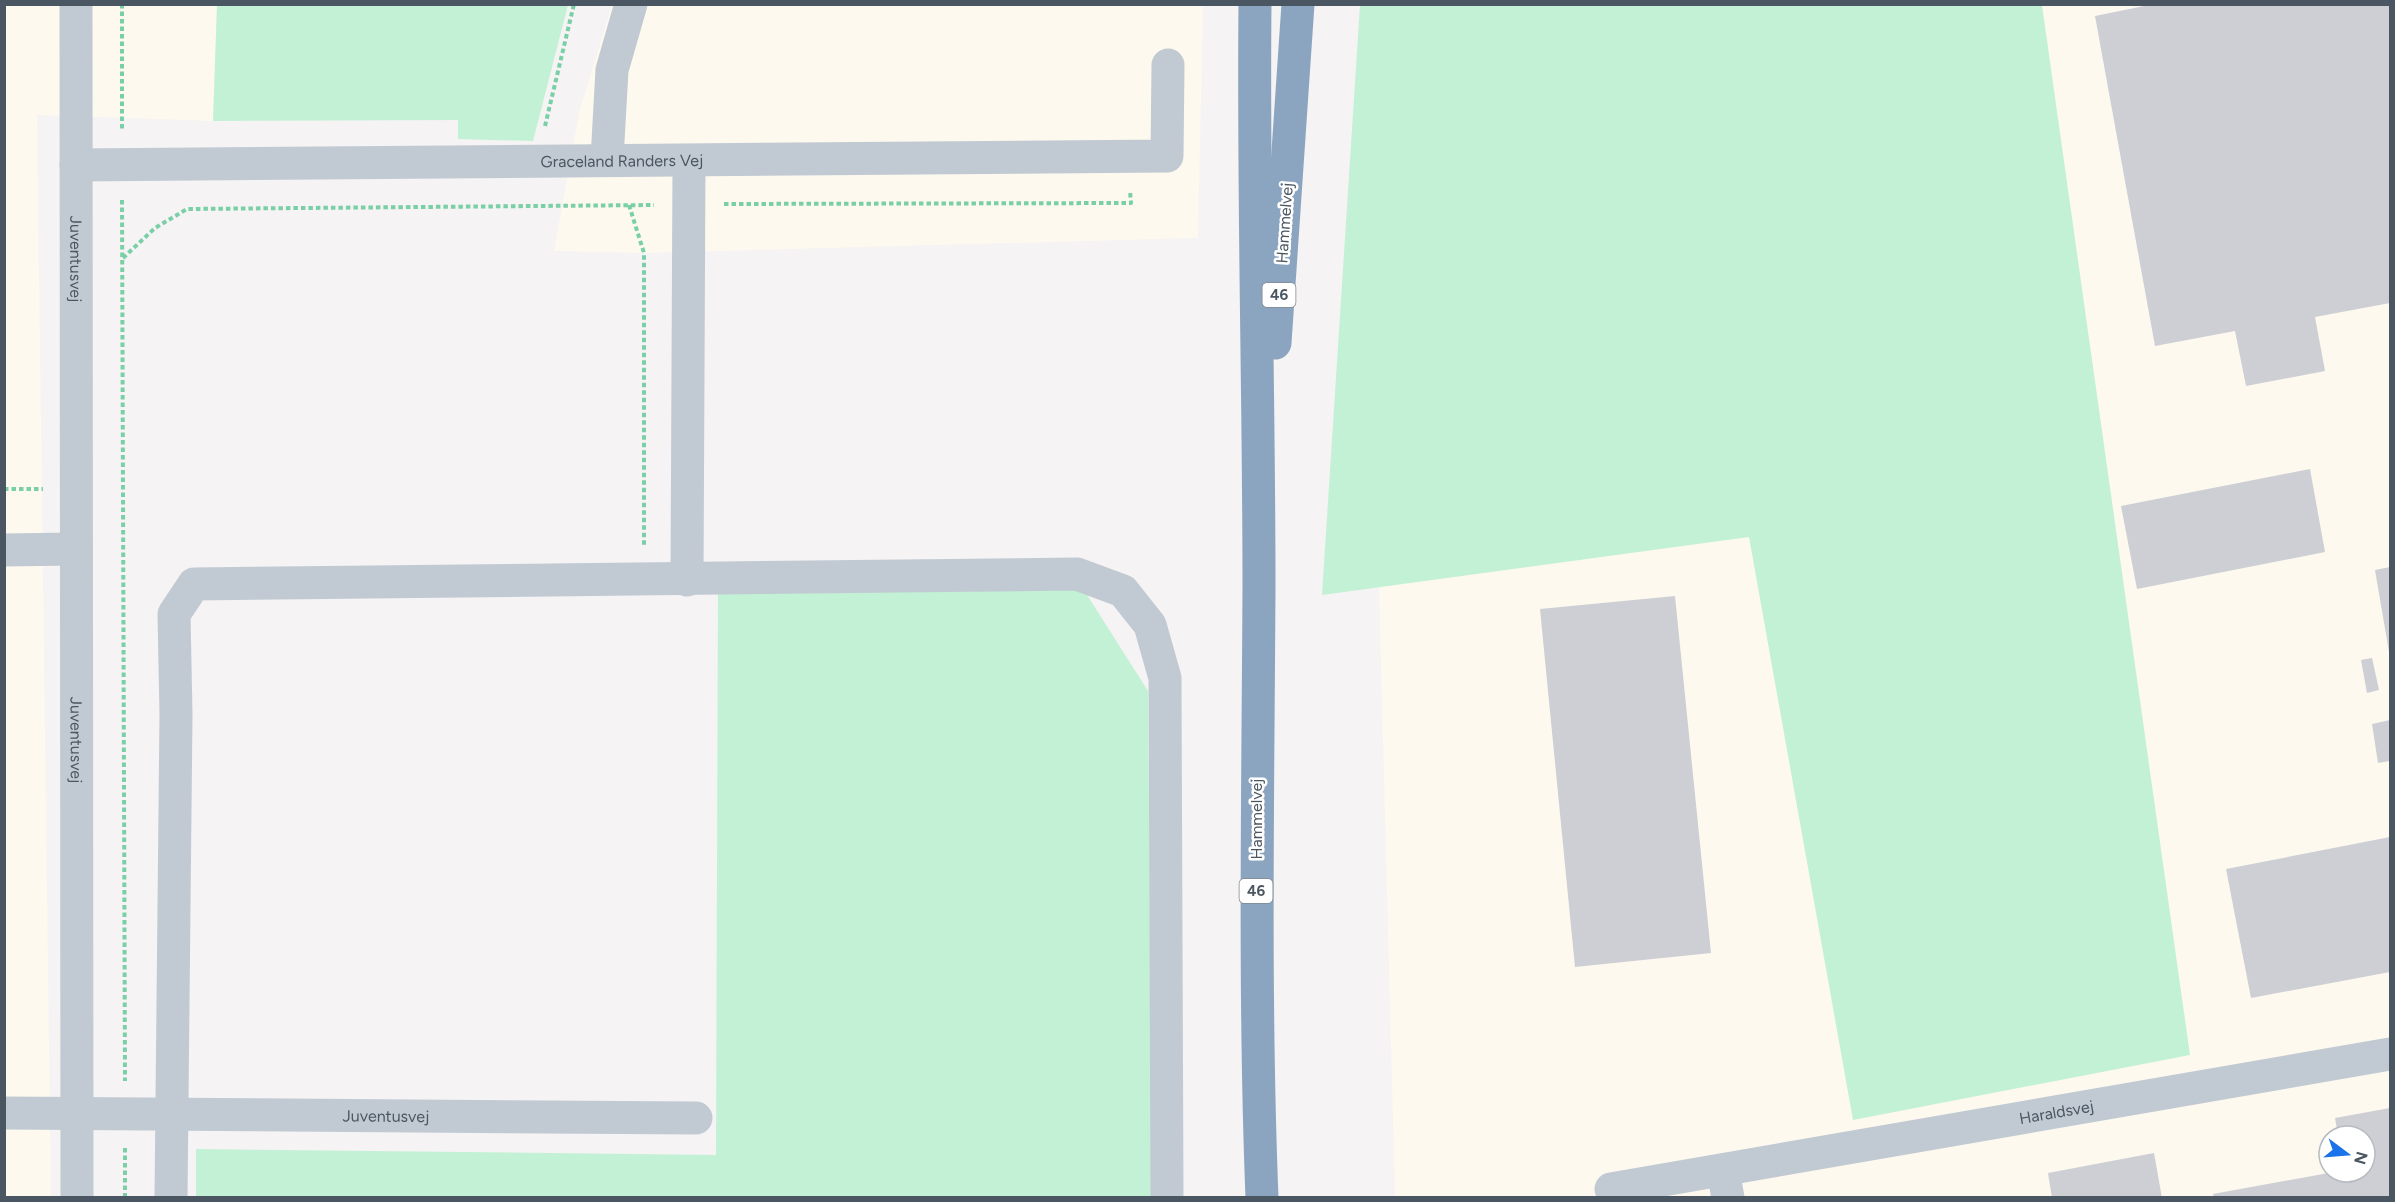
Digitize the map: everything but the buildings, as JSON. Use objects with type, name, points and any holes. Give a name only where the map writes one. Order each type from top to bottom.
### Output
[{"type":"highway","name":"Hammelvej","points":[[1255,4],[1254,123],[1259,585],[1256,867],[1258,1102],[1262,1197]]},
{"type":"highway","name":"Hammelvej","points":[[1259,585],[1298,4]]},
{"type":"street","name":"Juventusvej","points":[[76,4],[77,1197]]},
{"type":"street","points":[[607,159],[612,70],[632,4]]},
{"type":"street","name":"Graceland Randers Vej","points":[[76,165],[607,159],[689,162],[1167,156],[1168,65]]},
{"type":"street","points":[[687,580],[689,162]]},
{"type":"street","points":[[4,550],[76,549]]},
{"type":"street","points":[[171,1197],[176,714],[174,614],[194,584],[1077,574],[1123,591],[1150,625],[1165,678],[1167,1197]]},
{"type":"street","name":"Haraldsvej","points":[[1611,1189],[1725,1184],[2391,1054]]},
{"type":"street","name":"Juventusvej","points":[[4,1113],[171,1112],[696,1118]]},
{"type":"path","points":[[122,4],[125,1197]]},
{"type":"path","points":[[543,206],[541,161],[547,112],[574,4]]},
{"type":"path","points":[[122,258],[155,228],[187,209],[689,204],[1131,203],[1130,156]]},
{"type":"path","points":[[629,206],[644,253],[644,580]]},
{"type":"shaded area","points":[[5,5],[217,5],[213,121],[37,115],[51,1197],[5,1198]]},
{"type":"shaded area","points":[[612,5],[1203,5],[1198,238],[644,253],[554,251],[579,113]]},
{"type":"shaded area","points":[[1383,5],[2390,5],[2390,1197],[1395,1197],[1370,246]]},
{"type":"green space","points":[[217,4],[568,5],[533,141],[458,139],[458,120],[213,121]]},
{"type":"green space","points":[[1360,5],[2042,5],[2190,1055],[1853,1120],[1749,537],[1322,595]]},
{"type":"green space","points":[[1082,587],[1148,691],[1152,1197],[196,1197],[196,1149],[716,1155],[718,592]]}]
